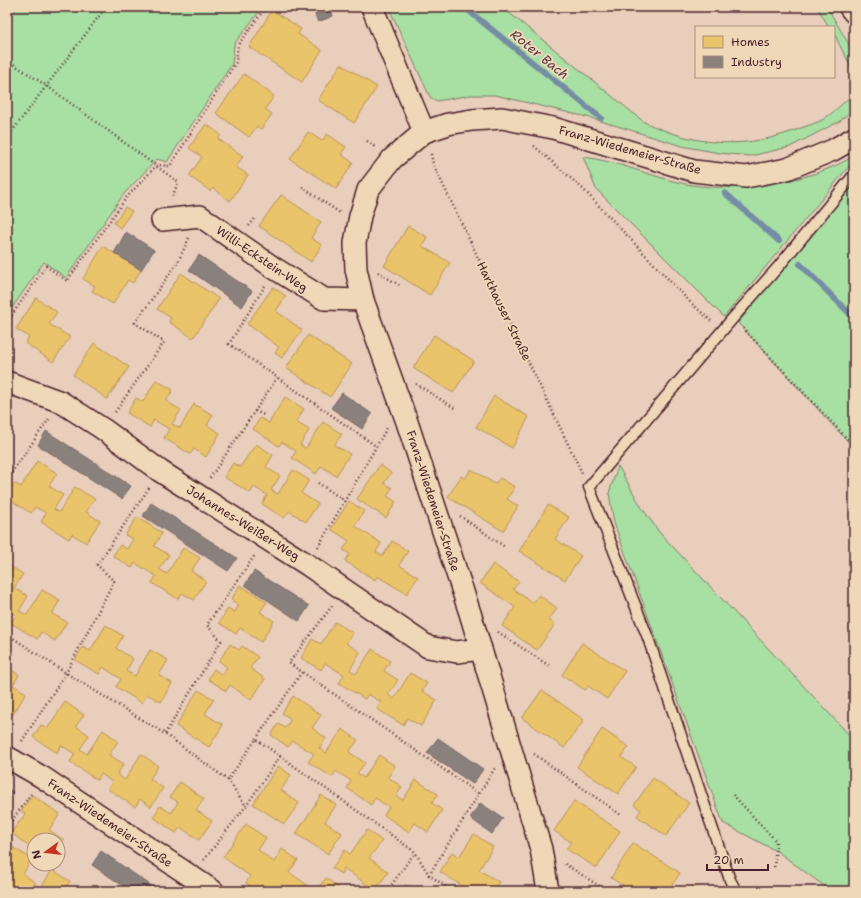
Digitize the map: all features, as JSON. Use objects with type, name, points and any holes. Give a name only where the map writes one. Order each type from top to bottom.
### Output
[{"type":"street","points":[[372,7],[424,132]]},
{"type":"street","points":[[850,7],[854,12]]},
{"type":"street","name":"Franz-Wiedemeier-Straße","points":[[548,891],[541,849],[505,734],[470,613],[388,366],[363,300],[356,269],[355,243],[368,190],[392,159],[424,132],[448,124],[502,118],[553,128],[694,171],[746,177],[787,169],[833,150],[854,138]]},
{"type":"street","name":"Willi-Eckstein-Weg","points":[[162,220],[200,216],[274,268],[324,299],[363,300]]},
{"type":"street","name":"Johannes-Weißer-Weg","points":[[7,382],[61,402],[103,429],[160,471],[308,565],[428,647],[457,652],[480,649]]},
{"type":"street","name":"Franz-Wiedemeier-Straße","points":[[9,758],[42,777],[213,891]]},
{"type":"lane","points":[[736,891],[730,880],[648,638],[589,488],[779,266],[854,175]]},
{"type":"path","points":[[7,138],[106,7]]},
{"type":"path","points":[[157,165],[170,166],[236,62],[238,45],[266,7]]},
{"type":"path","points":[[7,60],[47,86],[157,165],[178,182],[162,220]]},
{"type":"path","name":"Harthauser Straße","points":[[424,132],[433,164],[589,488]]},
{"type":"path","points":[[531,143],[582,188],[689,301],[722,331]]},
{"type":"path","points":[[7,322],[46,266],[67,281],[126,198],[157,165]]},
{"type":"path","points":[[302,187],[358,226]]},
{"type":"path","points":[[103,429],[164,342],[135,323],[178,262]]},
{"type":"path","points":[[263,290],[228,344],[376,446],[308,565]]},
{"type":"path","points":[[733,318],[854,446]]},
{"type":"path","points":[[388,366],[456,409]]},
{"type":"path","points":[[198,495],[277,377]]},
{"type":"path","points":[[7,479],[61,402]]},
{"type":"path","points":[[254,411],[264,416]]},
{"type":"path","points":[[9,758],[66,673],[114,580],[97,565],[160,471]]},
{"type":"path","points":[[318,483],[345,501]]},
{"type":"path","points":[[432,496],[505,547]]},
{"type":"path","points":[[7,518],[10,520],[7,525]]},
{"type":"path","points":[[165,734],[221,641],[207,625],[266,539]]},
{"type":"path","points":[[344,591],[289,663],[478,794],[428,875]]},
{"type":"path","points":[[470,613],[551,667]]},
{"type":"path","points":[[7,634],[66,673],[165,734],[228,780],[246,806]]},
{"type":"path","points":[[228,780],[302,672]]},
{"type":"path","points":[[505,734],[621,815]]},
{"type":"path","points":[[256,739],[281,755],[415,852],[428,875],[453,891]]},
{"type":"path","points":[[191,877],[246,806],[281,755]]},
{"type":"path","points":[[7,827],[42,777]]},
{"type":"path","points":[[733,795],[776,841],[774,870]]},
{"type":"path","points":[[541,849],[607,891]]},
{"type":"path","points":[[386,891],[415,852]]},
{"type":"green space","points":[[18,7],[263,7],[234,44],[232,64],[167,162],[157,159],[123,195],[66,278],[44,262],[7,315],[7,21]]},
{"type":"green space","points":[[502,7],[644,122],[684,137],[722,143],[761,140],[781,135],[824,119],[852,95],[854,91],[854,108],[840,121],[790,147],[750,156],[719,153],[682,146],[591,118],[495,95],[471,95],[437,101],[430,97],[389,8]]},
{"type":"green space","points":[[817,7],[827,7],[854,53],[854,73],[836,38],[835,26],[828,26]]},
{"type":"green space","points":[[854,156],[851,164],[724,317],[596,189],[583,157],[619,165],[665,179],[698,186],[744,187],[791,180],[814,174],[835,166]]},
{"type":"green space","points":[[854,181],[854,448],[738,323]]},
{"type":"green space","points":[[618,466],[642,508],[659,532],[854,740],[854,891],[831,891],[778,852],[723,823],[614,523],[609,493]]},
{"type":"building: Homes","points":[[272,10],[301,29],[298,34],[322,50],[302,82],[249,47]]},
{"type":"building: Homes","points":[[341,64],[377,87],[354,123],[318,100]]},
{"type":"building: Homes","points":[[244,74],[274,96],[265,109],[272,114],[261,129],[257,126],[249,137],[216,113]]},
{"type":"building: Homes","points":[[206,124],[221,135],[218,139],[243,156],[236,167],[248,175],[230,201],[213,188],[210,191],[189,176],[202,157],[189,148]]},
{"type":"building: Homes","points":[[308,132],[322,141],[327,134],[346,147],[341,154],[353,163],[336,189],[290,159]]},
{"type":"building: Homes","points":[[281,195],[321,222],[311,238],[322,245],[311,262],[259,226]]},
{"type":"building: Homes","points":[[125,207],[132,211],[120,228],[114,223]]},
{"type":"building: Homes","points":[[408,226],[427,237],[422,246],[450,263],[430,295],[384,266]]},
{"type":"building: Homes","points":[[103,246],[141,270],[133,283],[128,280],[113,304],[92,291],[95,286],[83,279]]},
{"type":"building: Homes","points":[[181,273],[219,299],[193,338],[169,322],[171,318],[157,309]]},
{"type":"building: Homes","points":[[273,287],[286,296],[276,311],[302,330],[282,358],[275,353],[279,347],[247,324]]},
{"type":"building: Homes","points":[[36,298],[57,312],[49,324],[70,337],[53,362],[25,343],[29,337],[16,329]]},
{"type":"building: Homes","points":[[308,335],[352,364],[330,397],[286,368]]},
{"type":"building: Homes","points":[[434,335],[474,361],[453,393],[413,368]]},
{"type":"building: Homes","points":[[94,343],[129,367],[107,399],[73,375]]},
{"type":"building: Homes","points":[[156,380],[173,390],[166,401],[181,410],[172,424],[180,428],[194,404],[213,415],[207,425],[220,433],[206,457],[194,449],[190,454],[164,438],[169,429],[154,420],[150,427],[127,413],[136,398],[143,402]]},
{"type":"building: Homes","points":[[494,396],[529,417],[512,448],[476,427]]},
{"type":"building: Homes","points":[[285,397],[304,409],[296,422],[309,430],[300,445],[306,448],[323,422],[342,434],[334,445],[350,454],[336,476],[321,466],[316,474],[292,458],[296,451],[282,442],[279,446],[253,429],[260,418],[269,423]]},
{"type":"building: Homes","points":[[256,444],[273,455],[266,467],[280,476],[271,490],[278,494],[293,470],[309,480],[301,493],[318,504],[306,522],[289,511],[284,518],[262,504],[267,495],[254,487],[250,493],[224,477],[233,463],[240,467]]},
{"type":"building: Homes","points":[[37,461],[57,473],[49,486],[63,495],[54,509],[59,512],[75,487],[95,499],[86,512],[100,521],[86,543],[72,534],[69,539],[41,522],[46,513],[35,507],[31,513],[7,498],[7,494],[14,483],[21,487]]},
{"type":"building: Homes","points":[[380,465],[391,473],[384,483],[392,488],[387,496],[396,502],[386,518],[357,499]]},
{"type":"building: Homes","points":[[471,469],[495,484],[500,478],[515,487],[507,499],[518,506],[503,531],[448,497],[461,476],[465,479]]},
{"type":"building: Homes","points":[[349,501],[364,511],[355,526],[381,543],[376,552],[383,556],[392,541],[408,551],[399,565],[418,577],[407,594],[377,576],[375,580],[345,561],[350,554],[343,550],[349,541],[331,529]]},
{"type":"building: Homes","points":[[548,505],[569,517],[555,539],[581,556],[565,580],[519,551]]},
{"type":"building: Homes","points":[[137,517],[162,533],[154,546],[169,555],[159,569],[167,574],[183,548],[200,558],[191,571],[206,581],[194,600],[182,593],[178,599],[152,583],[156,576],[135,563],[132,568],[113,556],[120,545],[127,549],[133,539],[125,535]]},
{"type":"building: Homes","points":[[7,564],[23,574],[14,588],[28,596],[19,611],[27,615],[42,590],[60,600],[52,614],[67,622],[55,641],[41,632],[37,639],[11,623],[16,615],[7,609]]},
{"type":"building: Homes","points":[[493,564],[519,582],[513,589],[533,603],[539,595],[557,608],[549,620],[555,624],[537,650],[502,626],[515,607],[480,583]]},
{"type":"building: Homes","points":[[240,585],[267,602],[260,612],[274,621],[261,642],[240,628],[236,634],[219,623],[228,608],[235,612],[239,605],[231,600]]},
{"type":"building: Homes","points":[[335,622],[353,633],[346,643],[360,652],[350,670],[356,674],[372,649],[390,661],[384,671],[398,680],[388,695],[394,699],[410,673],[427,683],[422,691],[437,700],[421,726],[407,718],[403,725],[377,709],[381,702],[368,694],[365,699],[339,683],[344,675],[325,663],[321,670],[301,658],[312,639],[321,644]]},
{"type":"building: Homes","points":[[106,625],[123,636],[116,648],[133,659],[126,671],[135,676],[150,650],[168,660],[159,675],[172,683],[161,702],[147,694],[142,703],[116,687],[121,679],[103,667],[99,674],[75,660],[83,647],[90,651]]},
{"type":"building: Homes","points":[[582,643],[625,671],[607,699],[588,686],[585,690],[562,675]]},
{"type":"building: Homes","points":[[230,644],[239,650],[242,646],[258,657],[250,668],[265,679],[251,700],[230,685],[226,691],[208,679],[214,669],[222,675],[227,667],[219,661]]},
{"type":"building: Homes","points":[[7,667],[19,675],[13,685],[26,693],[13,715],[7,711]]},
{"type":"building: Homes","points":[[198,690],[214,699],[205,714],[223,725],[209,747],[176,726]]},
{"type":"building: Homes","points":[[542,690],[584,720],[564,748],[522,718]]},
{"type":"building: Homes","points":[[293,696],[321,715],[312,728],[326,738],[319,748],[326,753],[342,729],[358,740],[349,752],[365,763],[357,773],[364,778],[379,755],[395,766],[388,777],[402,787],[396,796],[403,800],[416,780],[438,794],[432,803],[442,810],[428,832],[415,823],[409,832],[384,815],[389,807],[375,798],[371,805],[347,788],[351,781],[336,771],[332,777],[308,762],[314,754],[293,741],[288,747],[271,735],[278,724],[285,728],[291,719],[282,713]]},
{"type":"building: Homes","points":[[65,702],[84,715],[76,726],[89,735],[80,749],[87,754],[103,730],[118,741],[109,755],[124,764],[117,774],[125,780],[141,754],[158,766],[150,779],[163,788],[151,807],[140,799],[135,807],[108,789],[112,782],[101,774],[97,780],[70,762],[75,754],[61,745],[57,753],[33,737],[41,725],[47,729]]},
{"type":"building: Homes","points":[[602,729],[629,747],[621,757],[636,767],[618,794],[577,767]]},
{"type":"building: Homes","points":[[278,766],[291,775],[281,790],[299,803],[284,824],[253,804]]},
{"type":"building: Homes","points":[[653,778],[689,803],[666,836],[637,816],[641,810],[634,805]]},
{"type":"building: Homes","points":[[180,782],[204,799],[196,810],[212,821],[199,840],[180,827],[176,833],[153,817],[160,806],[171,813],[178,802],[170,797]]},
{"type":"building: Homes","points":[[32,795],[60,814],[49,830],[52,832],[26,832],[26,844],[11,833],[25,814],[21,811]]},
{"type":"building: Homes","points":[[321,795],[336,805],[325,822],[342,833],[328,854],[296,834]]},
{"type":"building: Homes","points":[[574,801],[620,831],[597,868],[566,849],[571,842],[554,831]]},
{"type":"building: Homes","points":[[246,824],[266,838],[258,850],[274,862],[282,849],[298,860],[289,872],[307,885],[302,891],[270,891],[261,885],[257,891],[246,883],[250,876],[223,857]]},
{"type":"building: Homes","points":[[367,830],[382,841],[369,858],[388,872],[375,891],[344,868],[341,874],[332,868],[345,850],[350,854]]},
{"type":"building: Homes","points":[[474,834],[493,847],[479,870],[499,882],[493,891],[471,891],[440,872],[452,852],[459,857]]},
{"type":"building: Homes","points":[[633,843],[680,873],[668,891],[632,891],[611,878]]},
{"type":"building: Homes","points":[[7,844],[26,855],[26,869],[23,874],[36,883],[31,891],[7,891]]},
{"type":"building: Homes","points":[[51,872],[55,872],[70,881],[64,891],[39,891]]},
{"type":"building: Homes","points":[[326,878],[339,888],[337,891],[316,891]]},
{"type":"building: Homes","points":[[405,885],[423,890],[423,891],[400,891]]},
{"type":"building: Homes","points":[[693,886],[700,891],[689,891]]},
{"type":"building: Industry","points":[[312,7],[330,7],[333,16],[318,22]]},
{"type":"building: Industry","points":[[126,232],[154,250],[141,270],[114,253]]},
{"type":"building: Industry","points":[[199,255],[252,291],[242,307],[189,270]]},
{"type":"building: Industry","points":[[342,393],[372,414],[362,429],[331,408]]},
{"type":"building: Industry","points":[[46,431],[131,486],[122,499],[38,445]]},
{"type":"building: Industry","points":[[151,503],[237,558],[228,571],[143,516]]},
{"type":"building: Industry","points":[[254,571],[309,606],[299,621],[245,585]]},
{"type":"building: Industry","points":[[438,738],[483,769],[473,784],[427,753]]},
{"type":"building: Industry","points":[[7,788],[13,792],[7,802]]},
{"type":"building: Industry","points":[[480,803],[503,818],[492,834],[470,818]]},
{"type":"building: Industry","points":[[101,851],[159,891],[131,891],[92,865]]},
{"type":"waterway","name":"Roter Bach","points":[[464,7],[601,118]]},
{"type":"waterway","name":"Roter Bach","points":[[725,193],[779,241]]},
{"type":"waterway","name":"Roter Bach","points":[[800,264],[854,318]]}]
